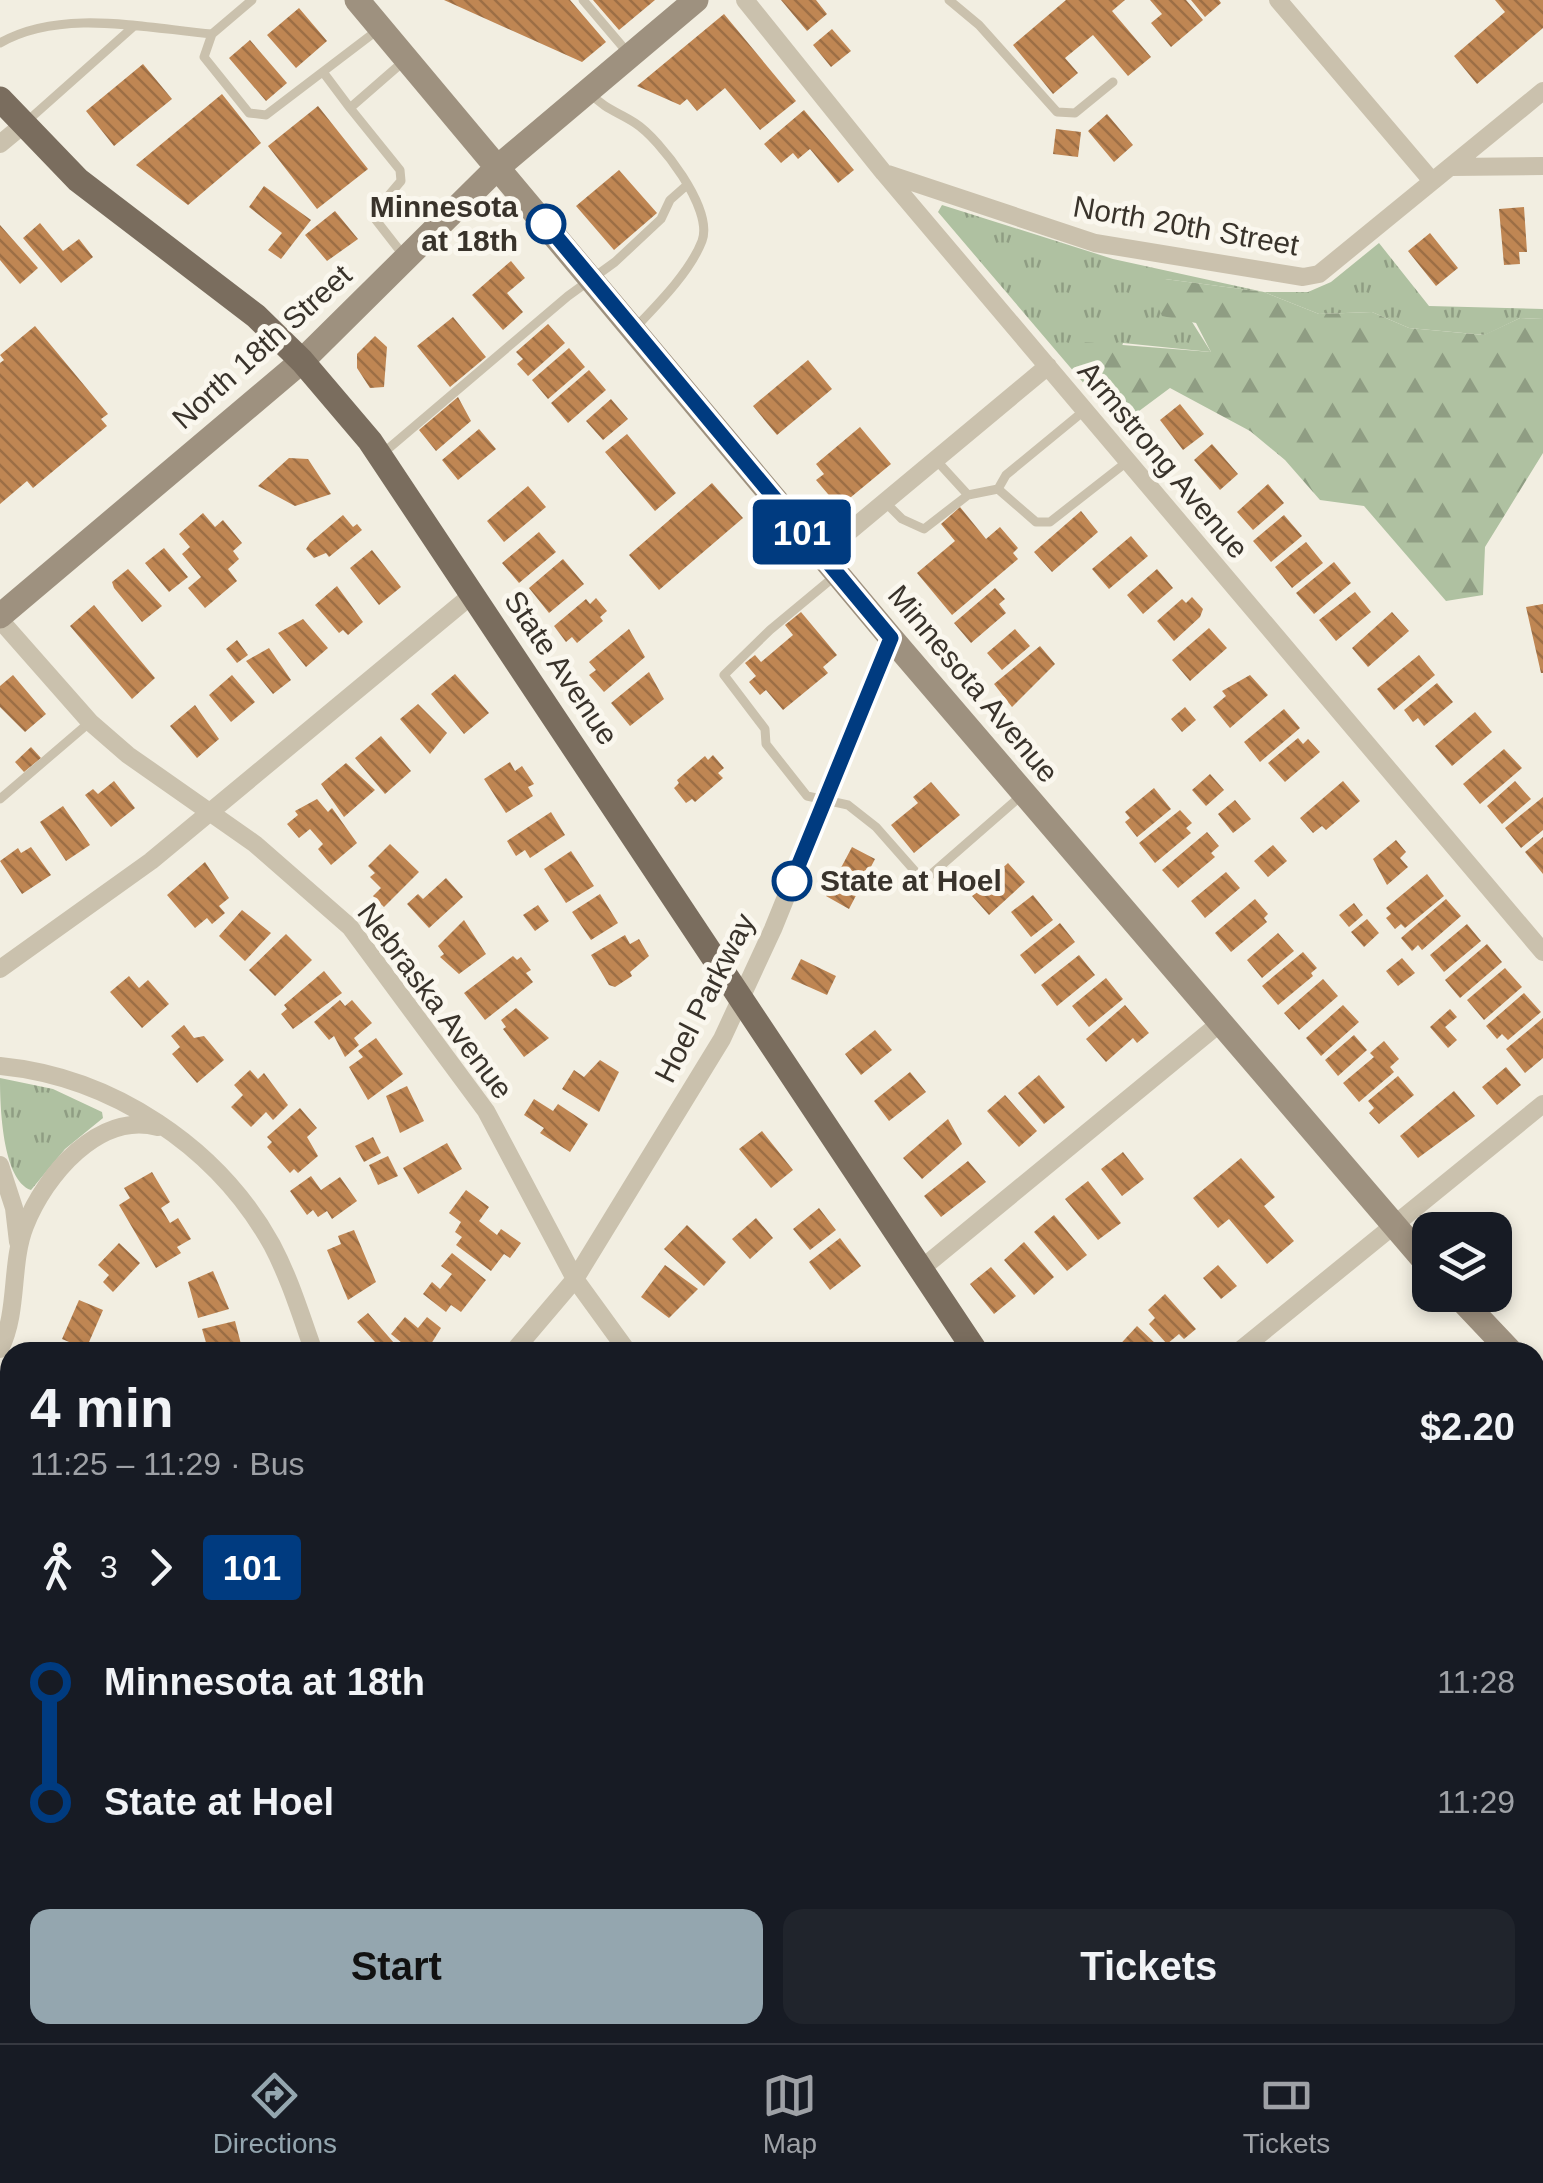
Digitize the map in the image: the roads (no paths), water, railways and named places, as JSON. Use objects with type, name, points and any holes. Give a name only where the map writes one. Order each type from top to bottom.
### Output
[{"type":"main road","name":"Minnesota Avenue","points":[[357,0],[829,565],[1412,1248]]},
{"type":"main road","name":"North 18th Street","points":[[0,618],[302,361],[498,167],[696,0]]},
{"type":"main road","name":"State Avenue","points":[[0,99],[78,180],[256,316],[302,361],[380,456],[969,1342]]},
{"type":"main road","points":[[1472,1312],[1501,1342]]},
{"type":"street","name":"Armstrong Avenue","points":[[745,0],[884,173],[1543,952]]},
{"type":"street","points":[[1278,0],[1432,181]]},
{"type":"street","name":"North 20th Street","points":[[884,173],[1095,244],[1303,277],[1319,274],[1543,91]]},
{"type":"street","points":[[0,144],[23,125]]},
{"type":"street","points":[[1451,167],[1543,166]]},
{"type":"street","points":[[829,565],[885,502],[1048,366]]},
{"type":"street","points":[[0,969],[151,860],[473,594]]},
{"type":"street","name":"Nebraska Avenue","points":[[0,618],[90,722],[307,885],[361,942],[486,1111],[576,1279],[621,1342]]},
{"type":"street","name":"Hoel Parkway","points":[[522,1342],[576,1279],[719,1044],[891,638]]},
{"type":"street","points":[[921,1268],[1219,1024]]},
{"type":"street","points":[[0,1066],[90,1088],[149,1115],[185,1141],[238,1196],[265,1234],[291,1288],[310,1342]]},
{"type":"street","points":[[1250,1342],[1543,1104]]},
{"type":"street","points":[[1,1342],[24,1227],[60,1172],[107,1128],[139,1122],[185,1141]]},
{"type":"street","points":[[0,1165],[14,1208],[19,1253]]},
{"type":"lane","points":[[252,0],[212,34],[204,57],[250,113],[266,115],[380,28]]},
{"type":"lane","points":[[583,0],[630,56]]},
{"type":"lane","points":[[949,0],[979,25],[1056,112],[1075,113],[1113,82]]},
{"type":"lane","points":[[0,42],[21,31],[56,24],[212,34]]},
{"type":"lane","points":[[23,125],[133,27]]},
{"type":"lane","points":[[350,108],[406,58]]},
{"type":"lane","points":[[322,72],[400,170],[400,182],[372,215],[406,258]]},
{"type":"lane","points":[[588,90],[604,109],[634,122],[674,164],[701,214],[704,237],[654,308],[634,328]]},
{"type":"lane","points":[[380,456],[593,278],[660,219],[670,200],[688,185]]},
{"type":"lane","points":[[885,502],[902,519],[924,529],[968,495],[998,488],[1006,475],[1085,410]]},
{"type":"lane","points":[[936,460],[968,495]]},
{"type":"lane","points":[[998,488],[1036,522],[1050,522],[1128,461]]},
{"type":"lane","points":[[829,565],[724,676],[764,729],[766,744],[806,796],[848,806],[876,826],[921,878],[928,877],[1024,794]]},
{"type":"lane","points":[[0,798],[90,722]]},
{"type":"place","name":"Minnesota at 18th","points":[[546,224]]},
{"type":"place","name":"State at Hoel","points":[[792,881]]}]
